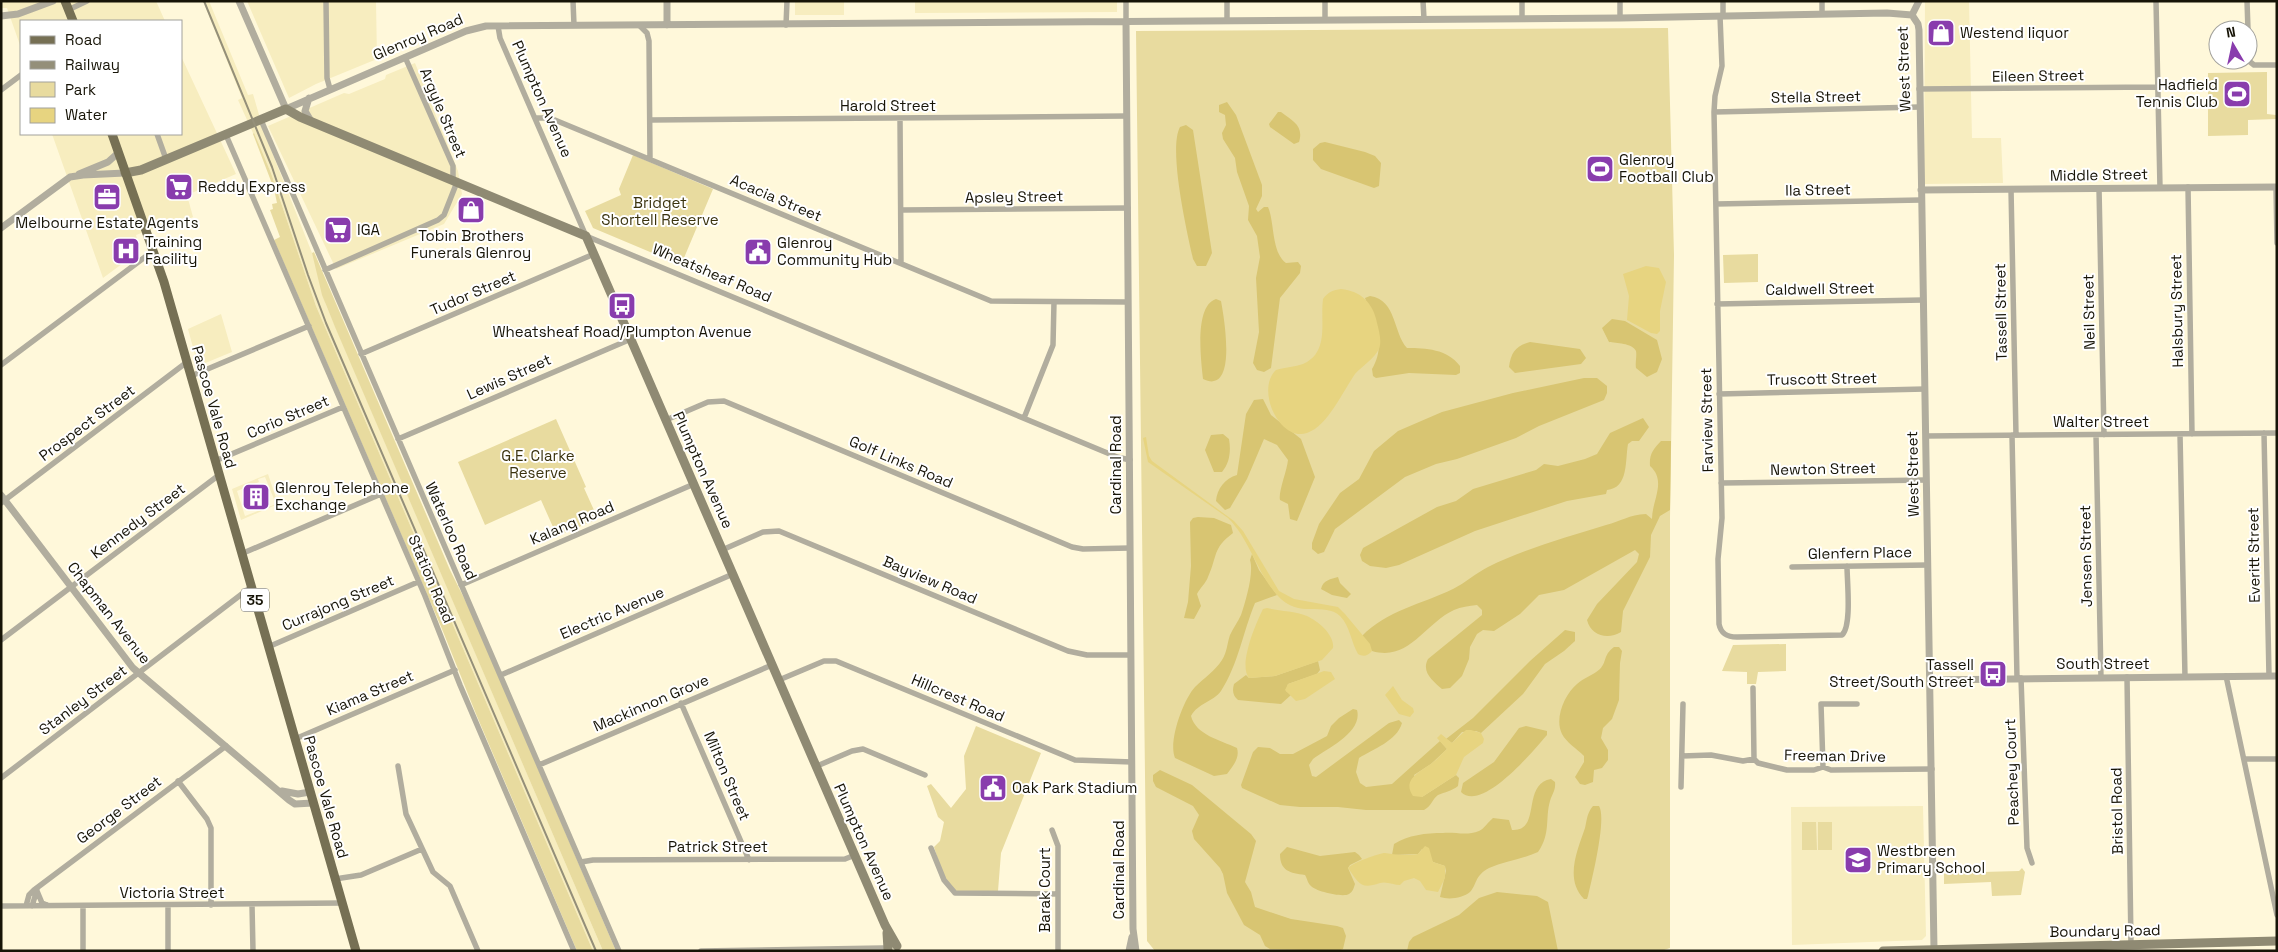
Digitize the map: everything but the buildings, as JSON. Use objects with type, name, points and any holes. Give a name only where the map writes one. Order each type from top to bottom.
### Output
[{"type":"main road","points":[[67,5],[72,20]]},
{"type":"main road","name":"Glenroy Road","points":[[125,174],[166,160],[286,109]]},
{"type":"main road","name":"Wheatsheaf Road","points":[[286,109],[311,122],[586,236]]},
{"type":"main road","name":"Pascoe Vale Road","points":[[112,135],[164,282],[356,951]]},
{"type":"main road","name":"Plumpton Avenue","points":[[586,236],[886,925],[892,949]]},
{"type":"main road","name":"Boundary Road","points":[[1883,951],[2086,948],[2131,944],[2183,947],[2277,942]]},
{"type":"street","points":[[1,16],[18,14],[53,1]]},
{"type":"street","points":[[67,5],[87,1]]},
{"type":"street","points":[[240,1],[286,109]]},
{"type":"street","points":[[326,1],[327,78],[330,89]]},
{"type":"street","points":[[574,1],[574,25]]},
{"type":"street","points":[[667,1],[667,24]]},
{"type":"street","points":[[786,25],[787,1]]},
{"type":"street","name":"Cardinal Road","points":[[1126,1],[1133,930],[1136,951]]},
{"type":"street","points":[[1227,1],[1227,20]]},
{"type":"street","points":[[1325,1],[1325,20]]},
{"type":"street","points":[[1423,1],[1424,19]]},
{"type":"street","points":[[1522,1],[1522,18]]},
{"type":"street","points":[[1620,1],[1620,18]]},
{"type":"street","name":"Farview Street","points":[[1723,1],[1722,66],[1714,100],[1721,484],[1719,627],[1726,635],[1737,637],[1842,635],[1848,622],[1847,566]]},
{"type":"street","points":[[1822,1],[1822,14]]},
{"type":"street","name":"West Street","points":[[1918,1],[1912,15],[1918,26],[1934,950]]},
{"type":"street","points":[[2156,1],[2160,188]]},
{"type":"street","points":[[2247,1],[2248,20]]},
{"type":"street","name":"Glenroy Road","points":[[286,109],[472,28],[498,26],[1620,18],[1895,13],[1912,15]]},
{"type":"street","points":[[639,24],[647,33],[649,41],[650,159]]},
{"type":"street","name":"Plumpton Avenue","points":[[498,26],[500,38],[586,236]]},
{"type":"street","name":"Argyle Street","points":[[405,57],[453,166],[455,181]]},
{"type":"street","points":[[2258,65],[2277,65]]},
{"type":"street","points":[[1,90],[20,76]]},
{"type":"street","name":"Eileen Street","points":[[1919,90],[2158,87]]},
{"type":"street","points":[[309,98],[305,111],[311,122]]},
{"type":"street","name":"Stella Street","points":[[1714,112],[1919,107]]},
{"type":"street","name":"Acacia Street","points":[[535,118],[547,116],[991,301],[1128,302]]},
{"type":"street","name":"Harold Street","points":[[650,120],[1127,116]]},
{"type":"street","points":[[900,118],[901,264]]},
{"type":"street","name":"Waterloo Road","points":[[260,120],[620,951]]},
{"type":"street","points":[[157,135],[166,160]]},
{"type":"street","name":"Station Road","points":[[226,135],[381,494],[574,951]]},
{"type":"street","points":[[1,228],[65,180],[108,162],[118,152]]},
{"type":"street","points":[[74,176],[125,174]]},
{"type":"street","points":[[325,270],[438,220],[444,215],[455,181]]},
{"type":"street","name":"Halsbury Street","points":[[2188,187],[2192,434]]},
{"type":"street","points":[[2276,187],[2277,243]]},
{"type":"street","name":"Middle Street","points":[[1921,190],[2276,187]]},
{"type":"street","name":"Neil Street","points":[[2099,188],[2104,435]]},
{"type":"street","name":"Tassell Street","points":[[2012,189],[2014,435],[2019,678]]},
{"type":"street","name":"Ila Street","points":[[1716,204],[1921,200]]},
{"type":"street","name":"Apsley Street","points":[[901,210],[1128,208]]},
{"type":"street","name":"Wheatsheaf Road","points":[[586,236],[1024,418],[1130,460]]},
{"type":"street","points":[[1,365],[152,251]]},
{"type":"street","name":"Tudor Street","points":[[361,354],[594,254]]},
{"type":"street","name":"Caldwell Street","points":[[1717,304],[1923,300]]},
{"type":"street","points":[[1024,418],[1054,345],[1054,302]]},
{"type":"street","points":[[191,376],[309,326]]},
{"type":"street","name":"Lewis Street","points":[[398,439],[630,339]]},
{"type":"street","name":"Prospect Street","points":[[3,499],[187,362]]},
{"type":"street","name":"Truscott Street","points":[[1719,394],[1925,390]]},
{"type":"street","name":"Golf Links Road","points":[[666,420],[708,402],[724,402],[1072,547],[1083,549],[1130,548]]},
{"type":"street","name":"Corio Street","points":[[215,461],[343,407]]},
{"type":"street","name":"Everitt Street","points":[[2264,433],[2273,676]]},
{"type":"street","name":"Walter Street","points":[[1926,436],[2277,433]]},
{"type":"street","points":[[2180,434],[2185,677]]},
{"type":"street","name":"Jensen Street","points":[[2096,435],[2101,678]]},
{"type":"street","name":"Kennedy Street","points":[[1,640],[219,475]]},
{"type":"street","name":"Newton Street","points":[[1721,484],[1926,480]]},
{"type":"street","name":"Kalang Road","points":[[461,585],[694,484]]},
{"type":"street","points":[[242,554],[381,494]]},
{"type":"street","name":"Chapman Avenue","points":[[3,499],[138,674],[295,804],[313,802]]},
{"type":"street","name":"Bayview Road","points":[[722,550],[763,532],[779,531],[1068,651],[1087,655],[1131,655]]},
{"type":"street","name":"Glenfern Place","points":[[1792,567],[1928,565]]},
{"type":"street","name":"Electric Avenue","points":[[501,674],[733,574]]},
{"type":"street","name":"Currajong Street","points":[[268,647],[418,582]]},
{"type":"street","name":"Stanley Street","points":[[1,778],[251,587]]},
{"type":"street","name":"Hillcrest Road","points":[[779,680],[824,661],[836,661],[1075,760],[1132,762]]},
{"type":"street","name":"Mackinnon Grove","points":[[539,765],[772,664]]},
{"type":"street","name":"Kiama Street","points":[[295,739],[455,670]]},
{"type":"street","points":[[2226,676],[2277,915]]},
{"type":"street","name":"South Street","points":[[1930,680],[2273,676]]},
{"type":"street","name":"Bristol Road","points":[[2127,677],[2131,944]]},
{"type":"street","name":"Peachey Court","points":[[2019,678],[2027,848],[2032,863]]},
{"type":"street","points":[[1753,688],[1754,758]]},
{"type":"street","name":"Milton Street","points":[[682,703],[749,860]]},
{"type":"street","points":[[1682,787],[1683,704]]},
{"type":"street","points":[[1823,767],[1821,704],[1858,704]]},
{"type":"street","name":"George Street","points":[[29,906],[29,896],[38,888],[225,745]]},
{"type":"street","points":[[817,766],[852,751],[863,749],[925,775]]},
{"type":"street","name":"Freeman Drive","points":[[1682,756],[1711,755],[1743,761],[1754,758],[1758,763],[1792,771],[1814,770],[1823,767],[1831,770],[1932,769]]},
{"type":"street","points":[[2245,759],[2277,759]]},
{"type":"street","points":[[398,766],[406,814],[435,874],[450,886],[478,951]]},
{"type":"street","points":[[178,782],[207,819],[211,828],[211,905]]},
{"type":"street","points":[[279,790],[289,793],[310,792]]},
{"type":"street","name":"Barak Court","points":[[1052,830],[1058,846],[1058,951]]},
{"type":"street","points":[[931,848],[944,880],[955,893],[1058,894]]},
{"type":"street","points":[[335,879],[361,875],[422,849]]},
{"type":"street","name":"Patrick Street","points":[[581,862],[593,860],[844,858],[855,855]]},
{"type":"street","points":[[38,888],[42,902],[48,906]]},
{"type":"street","name":"Victoria Street","points":[[1,906],[342,903]]},
{"type":"street","points":[[252,905],[253,951]]},
{"type":"street","points":[[83,906],[83,951]]},
{"type":"street","points":[[168,906],[168,951]]},
{"type":"street","name":"Cardinal Road","points":[[1129,951],[1133,930]]},
{"type":"street","points":[[701,951],[892,949]]},
{"type":"shaded area","points":[[1,1],[156,1],[165,20],[20,20],[20,45],[7,8],[1,8]]},
{"type":"shaded area","points":[[203,1],[209,1],[248,95],[253,94],[264,132],[316,263],[326,305],[603,951],[593,951],[316,306],[271,173],[238,100],[242,98]]},
{"type":"shaded area","points":[[247,1],[376,1],[377,59],[316,84],[289,98]]},
{"type":"shaded area","points":[[795,1],[844,1],[844,15],[795,15]]},
{"type":"shaded area","points":[[915,1],[1117,1],[1117,12],[915,13]]},
{"type":"shaded area","points":[[1925,1],[1969,1],[1972,138],[2001,138],[2003,183],[1924,184]]},
{"type":"shaded area","points":[[182,58],[236,174],[187,195],[193,217],[157,233],[155,228],[136,235],[139,247],[138,252],[103,278],[52,135],[182,135]]},
{"type":"shaded area","points":[[415,63],[458,171],[462,194],[444,224],[336,269],[268,126],[344,93],[349,94],[385,79],[386,75]]},
{"type":"shaded area","points":[[1227,102],[1236,115],[1262,185],[1262,196],[1256,209],[1258,212],[1264,207],[1268,207],[1276,245],[1281,258],[1286,263],[1298,262],[1301,266],[1300,273],[1280,298],[1271,368],[1264,372],[1257,370],[1253,363],[1259,332],[1256,278],[1260,257],[1257,236],[1248,220],[1249,206],[1237,172],[1235,158],[1223,139],[1222,133],[1226,125],[1225,115],[1219,112],[1219,105]]},
{"type":"shaded area","points":[[1278,112],[1290,118],[1299,128],[1299,142],[1294,144],[1270,127],[1269,124]]},
{"type":"shaded area","points":[[1186,125],[1193,130],[1212,253],[1206,266],[1197,266],[1193,259],[1177,171],[1177,138],[1180,127]]},
{"type":"shaded area","points":[[1325,142],[1375,156],[1381,163],[1379,186],[1374,188],[1321,169],[1313,160],[1313,149],[1320,143]]},
{"type":"shaded area","points":[[1370,296],[1379,299],[1390,310],[1402,342],[1407,348],[1429,349],[1443,353],[1455,360],[1460,366],[1460,373],[1456,375],[1409,373],[1376,378],[1373,376],[1372,369],[1376,360],[1379,342],[1378,333],[1365,298]]},
{"type":"shaded area","points":[[1216,299],[1221,301],[1226,352],[1225,366],[1221,376],[1214,381],[1203,379],[1200,334],[1204,312],[1209,304]]},
{"type":"shaded area","points":[[221,314],[232,352],[198,366],[188,329]]},
{"type":"shaded area","points":[[1612,319],[1625,321],[1657,340],[1662,359],[1657,372],[1647,377],[1636,368],[1636,351],[1634,348],[1624,344],[1609,342],[1602,328]]},
{"type":"shaded area","points":[[1530,342],[1580,349],[1586,358],[1581,364],[1515,373],[1509,367],[1511,357],[1521,345]]},
{"type":"shaded area","points":[[1584,378],[1597,378],[1607,386],[1604,400],[1539,426],[1516,438],[1457,459],[1436,464],[1405,477],[1335,529],[1324,552],[1318,554],[1312,549],[1312,543],[1319,524],[1340,493],[1359,479],[1374,451],[1398,431],[1442,412],[1513,393]]},
{"type":"shaded area","points":[[1263,399],[1271,415],[1301,439],[1315,477],[1297,521],[1290,519],[1288,504],[1280,500],[1280,492],[1288,460],[1277,445],[1264,439],[1247,479],[1230,508],[1225,510],[1216,501],[1222,485],[1237,475],[1246,414],[1254,400]]},
{"type":"shaded area","points":[[1643,418],[1649,427],[1639,441],[1632,441],[1628,444],[1623,479],[1614,488],[1607,490],[1606,494],[1567,501],[1475,531],[1399,565],[1386,568],[1370,566],[1362,561],[1360,555],[1363,548],[1437,507],[1456,501],[1473,489],[1536,470],[1544,464],[1558,466],[1597,454],[1610,433]]},
{"type":"shaded area","points":[[1223,434],[1229,439],[1230,452],[1228,461],[1222,472],[1214,472],[1205,450],[1211,435]]},
{"type":"shaded area","points":[[1661,441],[1671,441],[1670,510],[1660,516],[1651,535],[1650,557],[1623,611],[1621,632],[1611,636],[1601,635],[1592,630],[1587,620],[1597,604],[1637,562],[1639,554],[1635,550],[1564,590],[1539,595],[1520,614],[1494,631],[1483,630],[1477,634],[1470,647],[1469,659],[1462,676],[1450,688],[1442,689],[1435,683],[1427,672],[1426,664],[1428,659],[1482,615],[1482,610],[1477,605],[1462,607],[1443,616],[1406,647],[1385,653],[1372,651],[1362,636],[1372,627],[1393,614],[1453,589],[1488,567],[1531,549],[1630,517],[1646,514],[1652,519],[1658,484],[1655,472],[1650,466],[1650,459]]},
{"type":"shaded area","points":[[268,474],[278,504],[241,520],[232,489]],"holes":[[[265,477],[276,504],[245,516],[237,491],[259,482],[258,479]]]},
{"type":"shaded area","points":[[1193,518],[1214,518],[1231,525],[1233,533],[1218,548],[1207,579],[1197,594],[1201,606],[1194,619],[1184,618],[1188,602],[1191,566],[1190,522]]},
{"type":"shaded area","points":[[1252,554],[1259,570],[1277,595],[1255,603],[1227,681],[1218,695],[1198,708],[1191,716],[1194,723],[1203,732],[1237,748],[1237,759],[1227,774],[1214,776],[1175,758],[1173,742],[1178,721],[1190,693],[1216,668],[1224,657],[1230,635],[1241,615],[1245,602],[1250,579],[1250,560]]},
{"type":"shaded area","points":[[1338,577],[1340,583],[1351,594],[1347,598],[1332,595],[1321,589],[1325,582]]},
{"type":"shaded area","points":[[1565,630],[1575,632],[1575,641],[1545,664],[1523,694],[1481,733],[1476,731],[1462,732],[1452,743],[1446,739],[1473,718],[1530,661]]},
{"type":"shaded area","points":[[1614,647],[1619,647],[1622,651],[1619,700],[1612,719],[1603,728],[1601,738],[1608,750],[1608,760],[1602,768],[1594,770],[1593,782],[1585,785],[1580,784],[1575,777],[1584,762],[1584,756],[1562,734],[1559,721],[1560,714],[1568,694],[1579,682],[1600,669],[1608,653]]},
{"type":"shaded area","points":[[1318,661],[1320,670],[1317,674],[1288,684],[1286,691],[1291,695],[1281,704],[1238,700],[1234,695],[1234,684],[1246,675],[1249,678],[1275,676]]},
{"type":"shaded area","points":[[1353,709],[1357,710],[1355,725],[1343,739],[1313,759],[1309,765],[1312,776],[1316,777],[1389,723],[1399,720],[1402,723],[1390,740],[1359,758],[1356,772],[1360,783],[1366,787],[1392,784],[1440,741],[1447,749],[1431,764],[1414,775],[1422,797],[1456,775],[1459,778],[1458,786],[1438,795],[1429,807],[1424,810],[1366,810],[1280,805],[1242,788],[1241,785],[1253,752],[1258,747],[1270,748],[1280,754],[1293,754],[1327,736],[1331,726]]},
{"type":"shaded area","points":[[1526,726],[1547,731],[1547,735],[1520,765],[1494,787],[1481,794],[1470,796],[1461,792],[1463,783],[1494,762],[1519,728]]},
{"type":"shaded area","points":[[1160,770],[1192,785],[1251,834],[1256,841],[1245,882],[1251,892],[1255,907],[1291,919],[1343,928],[1346,936],[1343,949],[1338,951],[1270,949],[1265,946],[1260,935],[1244,925],[1227,893],[1220,868],[1194,839],[1192,831],[1199,815],[1193,806],[1156,787],[1153,775]]},
{"type":"shaded area","points":[[1551,779],[1555,782],[1555,787],[1550,801],[1545,839],[1538,852],[1489,868],[1481,874],[1470,892],[1464,896],[1440,897],[1446,871],[1445,866],[1433,862],[1422,849],[1418,854],[1392,855],[1394,844],[1405,838],[1430,833],[1466,834],[1475,832],[1483,829],[1493,818],[1509,820],[1512,830],[1521,829],[1527,824],[1530,816],[1536,789],[1542,783]]},
{"type":"shaded area","points":[[1593,806],[1599,806],[1601,813],[1600,835],[1588,896],[1587,899],[1584,899],[1578,891],[1575,882],[1574,864],[1587,816]]},
{"type":"shaded area","name":"Westbreen Primary School","points":[[1923,806],[1926,936],[1922,940],[1792,945],[1791,807]]},
{"type":"shaded area","points":[[1287,847],[1320,856],[1355,852],[1362,859],[1348,868],[1355,884],[1352,891],[1346,895],[1323,892],[1310,885],[1305,875],[1284,868],[1280,860],[1280,854]]},
{"type":"shaded area","points":[[1497,892],[1537,896],[1548,902],[1558,951],[1407,951],[1409,942],[1413,937],[1459,915],[1479,898]]},
{"type":"green space","points":[[1668,28],[1674,255],[1670,518],[1670,948],[1661,951],[1155,951],[1147,941],[1136,31]]},
{"type":"green space","name":"Hadfield Tennis Club","points":[[2267,72],[2267,114],[2276,115],[2276,119],[2248,120],[2248,135],[2208,136],[2208,73]]},
{"type":"green space","points":[[254,133],[271,173],[316,306],[593,951],[577,951],[476,714],[442,629],[274,240],[280,237],[270,210],[273,209],[272,204],[277,203],[274,189]]},
{"type":"green space","name":"Bridget Shortell Reserve","points":[[633,155],[713,189],[681,265],[593,228],[585,211],[621,195],[619,189]]},
{"type":"green space","points":[[314,252],[616,951],[603,951],[335,327],[322,295],[312,253]]},
{"type":"green space","points":[[1758,254],[1758,282],[1724,283],[1723,255]]},
{"type":"green space","name":"G.E. Clarke Reserve","points":[[556,419],[598,519],[557,536],[541,500],[485,525],[458,462]]},
{"type":"green space","points":[[1786,644],[1786,671],[1758,672],[1756,684],[1747,684],[1747,672],[1722,671],[1733,645]]},
{"type":"green space","points":[[976,726],[1041,753],[1001,853],[998,891],[958,892],[946,878],[934,847],[940,841],[944,822],[938,817],[927,786],[931,784],[951,808],[966,789],[964,756]]},
{"type":"green space","points":[[1802,822],[1816,822],[1817,850],[1802,850]]},
{"type":"green space","points":[[1818,822],[1832,822],[1832,850],[1818,850]]},
{"type":"green space","points":[[2022,868],[2025,872],[2021,895],[1992,896],[1991,882],[1944,884],[1944,873],[2019,871]]},
{"type":"water","points":[[1646,266],[1659,268],[1666,282],[1660,311],[1660,331],[1657,334],[1651,333],[1627,320],[1629,296],[1623,274]]},
{"type":"water","points":[[1341,289],[1355,292],[1369,304],[1379,329],[1380,346],[1374,356],[1355,374],[1322,423],[1307,433],[1297,434],[1288,430],[1274,412],[1269,401],[1270,379],[1276,370],[1303,364],[1314,356],[1321,342],[1323,299],[1331,292]]},
{"type":"water","points":[[1146,437],[1149,456],[1152,461],[1234,521],[1243,531],[1279,591],[1294,599],[1338,607],[1370,644],[1372,651],[1365,656],[1358,654],[1346,624],[1334,612],[1294,607],[1277,595],[1242,536],[1228,518],[1148,462],[1143,438]]},
{"type":"water","points":[[1263,609],[1297,613],[1311,618],[1329,633],[1333,648],[1322,660],[1275,676],[1249,678],[1246,672],[1246,664],[1249,644]]},
{"type":"water","points":[[1324,671],[1331,672],[1335,679],[1305,699],[1296,701],[1285,690],[1288,684]]},
{"type":"water","points":[[1393,686],[1402,700],[1413,708],[1414,712],[1410,717],[1399,714],[1385,695]]},
{"type":"water","points":[[1466,730],[1481,733],[1484,739],[1483,743],[1464,757],[1456,775],[1422,797],[1413,796],[1410,790],[1411,780],[1447,749],[1437,738],[1441,734],[1452,743]]},
{"type":"water","points":[[1425,846],[1429,848],[1433,862],[1445,866],[1445,878],[1438,892],[1426,890],[1420,881],[1414,878],[1404,881],[1400,885],[1385,882],[1368,886],[1364,885],[1358,881],[1348,868],[1360,861],[1382,853],[1398,855],[1418,854]]},
{"type":"railway","points":[[204,1],[272,167],[326,323],[596,951]]},
{"type":"place","name":"Westend liquor","points":[[1941,33]]},
{"type":"place","name":"Hadfield Tennis Club","points":[[2237,94]]},
{"type":"place","name":"Glenroy Football Club","points":[[1600,169]]},
{"type":"place","name":"Reddy Express","points":[[179,187]]},
{"type":"place","name":"Melbourne Estate Agents","points":[[107,197]]},
{"type":"place","name":"Tobin Brothers Funerals Glenroy","points":[[471,210]]},
{"type":"place","name":"IGA","points":[[338,230]]},
{"type":"place","name":"Training Facility","points":[[126,251]]},
{"type":"place","name":"Glenroy Community Hub","points":[[758,252]]},
{"type":"place","name":"Wheatsheaf Road/Plumpton Avenue","points":[[622,306]]},
{"type":"place","name":"Glenroy Telephone Exchange","points":[[256,497]]},
{"type":"place","name":"Tassell Street/South Street","points":[[1993,674]]},
{"type":"place","name":"Oak Park Stadium","points":[[993,788]]},
{"type":"place","name":"Westbreen Primary School","points":[[1858,860]]}]
